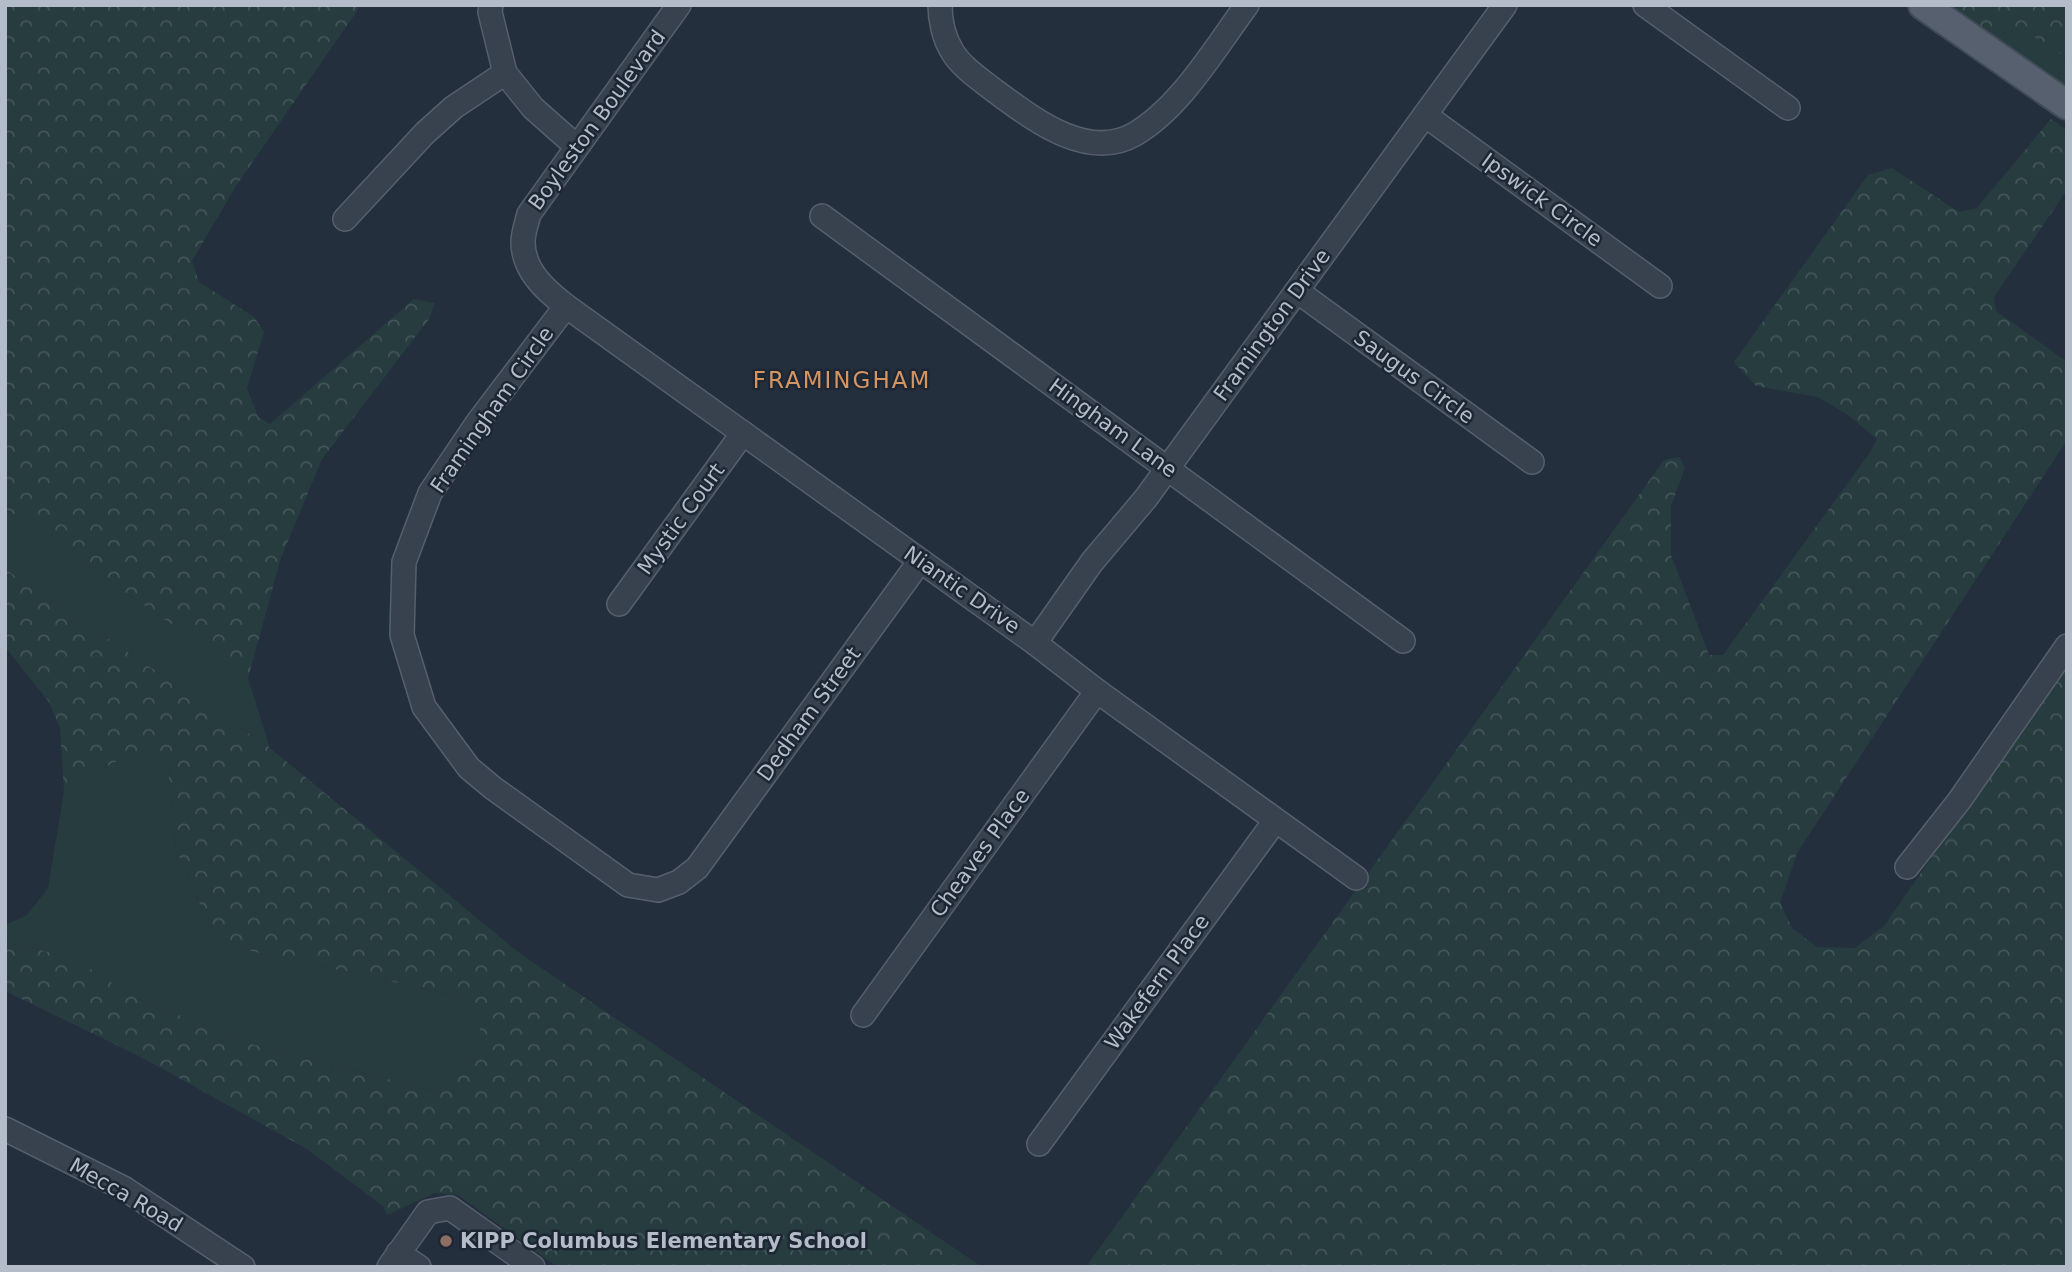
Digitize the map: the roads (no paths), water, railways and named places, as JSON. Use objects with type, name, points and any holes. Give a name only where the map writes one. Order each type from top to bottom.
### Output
[{"type":"main road","points":[[1923,5],[2067,105]]},
{"type":"street","points":[[491,5],[490,12],[505,73],[533,108],[576,146]]},
{"type":"street","name":"Boyleston Boulevard","points":[[566,306],[548,292],[530,270],[523,242],[529,214],[679,5]]},
{"type":"street","points":[[940,13],[952,52],[978,78],[1041,124],[1087,142],[1113,143],[1135,134],[1173,104],[1247,5]]},
{"type":"street","name":"Framington Drive","points":[[1035,643],[1092,562],[1146,498],[1505,5]]},
{"type":"street","points":[[1645,5],[1788,108]]},
{"type":"street","points":[[345,219],[425,133],[454,107],[505,73]]},
{"type":"street","name":"Ipswick Circle","points":[[1425,115],[1660,286]]},
{"type":"street","name":"Hingham Lane","points":[[822,216],[1403,640]]},
{"type":"street","name":"Saugus Circle","points":[[1297,291],[1532,462]]},
{"type":"street","name":"Niantic Drive","points":[[566,306],[1356,878]]},
{"type":"street","name":"Framingham Circle","points":[[566,306],[478,422],[430,493],[404,562],[402,635],[424,707],[469,768],[492,788],[628,885],[658,890],[679,882],[697,868]]},
{"type":"street","name":"Mystic Court","points":[[619,604],[743,433]]},
{"type":"street","name":"Dedham Street","points":[[697,868],[920,561]]},
{"type":"street","points":[[1907,867],[1959,801],[2067,646]]},
{"type":"street","name":"Cheaves Place","points":[[863,1015],[1097,691]]},
{"type":"street","name":"Wakefern Place","points":[[1039,1144],[1275,821]]},
{"type":"street","name":"Mecca Road","points":[[5,1129],[125,1189],[243,1267]]},
{"type":"street","points":[[419,1267],[393,1260],[428,1212],[450,1208],[533,1267]]},
{"type":"place","name":"KIPP Columbus Elementary School","points":[[446,1241]]},
{"type":"district","name":"FRAMINGHAM","points":[[842,380]]}]
